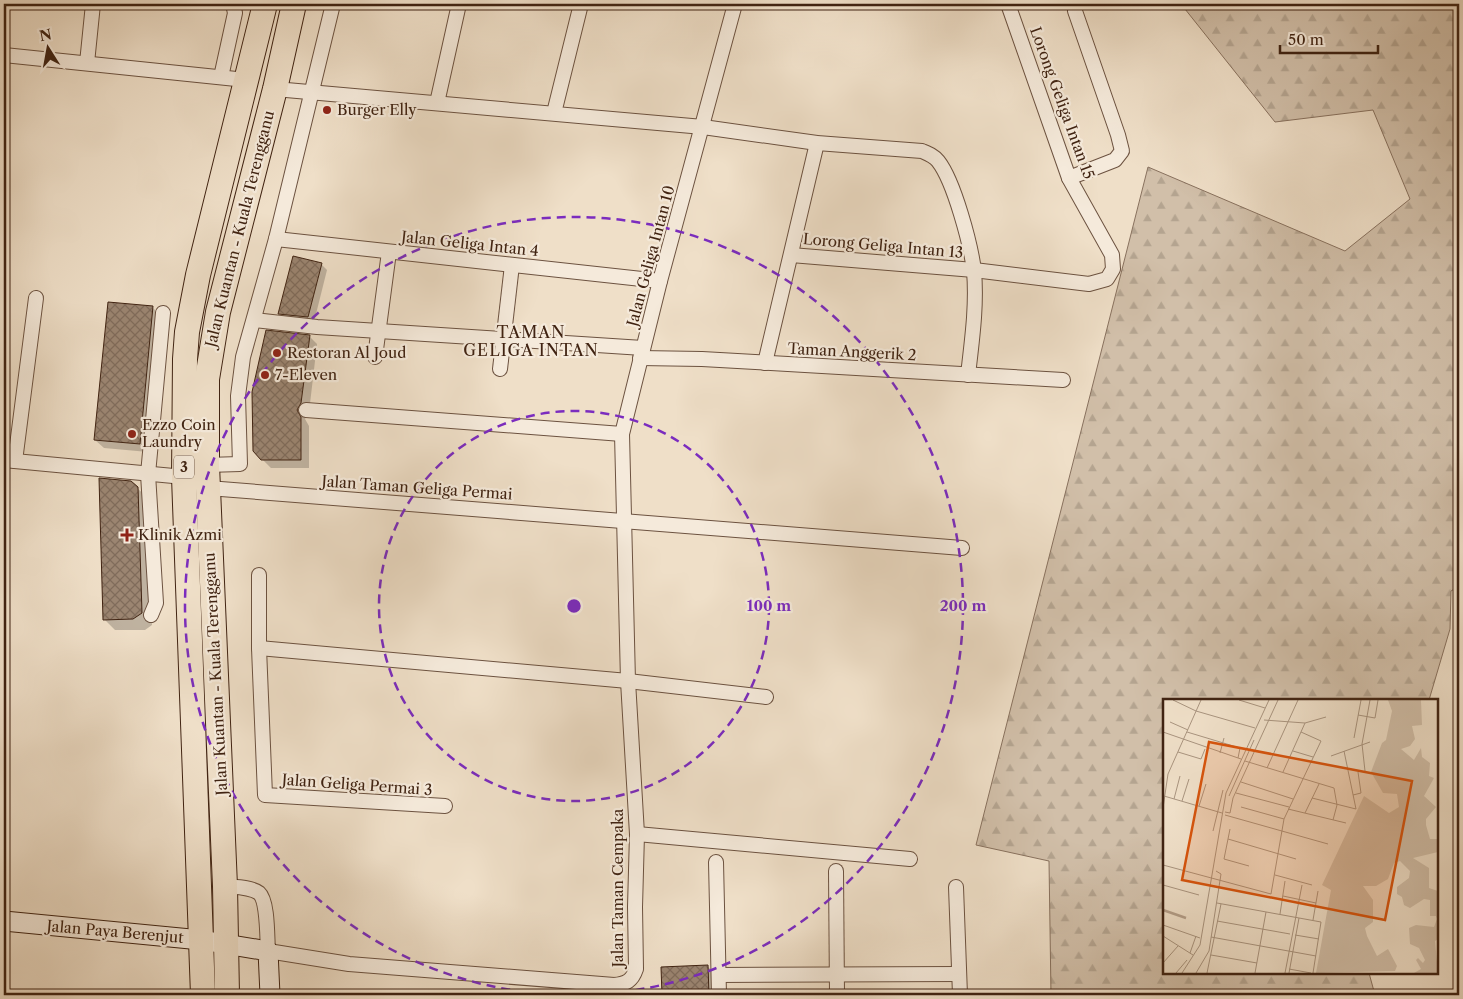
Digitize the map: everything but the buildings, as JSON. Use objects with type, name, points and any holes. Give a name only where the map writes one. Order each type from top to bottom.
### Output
[{"type":"highway","name":"Jalan Kuantan - Kuala Terengganu","points":[[203,995],[184,477],[184,391],[187,332],[198,274],[264,4]]},
{"type":"highway","name":"Jalan Kuantan - Kuala Terengganu","points":[[227,995],[225,886],[208,476],[207,379],[210,350],[222,293],[275,89],[294,4]]},
{"type":"street","points":[[88,63],[93,4]]},
{"type":"street","points":[[221,77],[235,13],[233,4]]},
{"type":"street","points":[[208,476],[240,464],[240,376],[242,357],[276,239],[333,4]]},
{"type":"street","points":[[437,103],[459,4]]},
{"type":"street","points":[[554,113],[581,4]]},
{"type":"street","name":"Jalan Geliga Intan 10","points":[[622,520],[622,434],[641,353],[735,4]]},
{"type":"street","name":"Lorong Geliga Intan 15","points":[[974,270],[1089,284],[1107,279],[1112,269],[1112,255],[1069,178],[1008,4]]},
{"type":"street","points":[[1069,178],[1115,160],[1122,151],[1075,11]]},
{"type":"street","points":[[4,54],[246,80]]},
{"type":"street","points":[[275,89],[703,127],[817,142],[922,151],[932,155],[944,171],[960,213],[974,270],[974,318],[968,374]]},
{"type":"street","points":[[765,363],[817,142]]},
{"type":"street","name":"Jalan Geliga Intan 4","points":[[276,239],[660,281]]},
{"type":"street","points":[[375,357],[389,252]]},
{"type":"street","name":"Lorong Geliga Intan 13","points":[[791,255],[974,270]]},
{"type":"street","points":[[500,369],[512,265]]},
{"type":"street","points":[[36,298],[10,460],[184,477]]},
{"type":"street","points":[[151,615],[156,603],[148,474],[163,313]]},
{"type":"street","name":"Taman Anggerik 2","points":[[254,320],[504,338],[641,353],[765,363],[1063,380]]},
{"type":"street","points":[[306,410],[622,434]]},
{"type":"street","name":"Jalan Taman Geliga Permai","points":[[208,476],[622,520],[962,548]]},
{"type":"street","name":"Jalan Taman Cempaka","points":[[268,950],[349,964],[624,984],[634,976],[636,969],[637,834],[628,681],[622,520]]},
{"type":"street","points":[[259,575],[259,648],[628,681],[766,696]]},
{"type":"street","name":"Jalan Geliga Permai 3","points":[[259,648],[265,795],[445,806]]},
{"type":"street","points":[[637,834],[910,859]]},
{"type":"street","points":[[716,862],[719,995]]},
{"type":"street","points":[[836,871],[837,995]]},
{"type":"street","points":[[225,886],[253,890],[260,894],[264,904],[270,995]]},
{"type":"street","points":[[956,887],[960,995]]},
{"type":"street","name":"Jalan Paya Berenjut","points":[[4,922],[201,940],[268,950]]},
{"type":"street","points":[[719,975],[960,974]]},
{"type":"green space","points":[[1181,4],[1459,4],[1459,586],[1451,591],[1450,629],[1429,699],[1163,699],[1163,974],[1369,974],[1375,995],[1051,995],[1049,861],[976,845],[1148,167],[1345,251],[1410,199],[1373,110],[1275,122]]},
{"type":"place","name":"Burger Elly","points":[[327,110]]},
{"type":"place","name":"Restoran Al Joud","points":[[277,353]]},
{"type":"place","name":"7-Eleven","points":[[265,375]]},
{"type":"place","name":"Ezzo Coin Laundry","points":[[132,434]]},
{"type":"place","name":"Klinik Azmi","points":[[127,535]]},
{"type":"district","name":"TAMAN GELIGA INTAN","points":[[531,341]]}]
